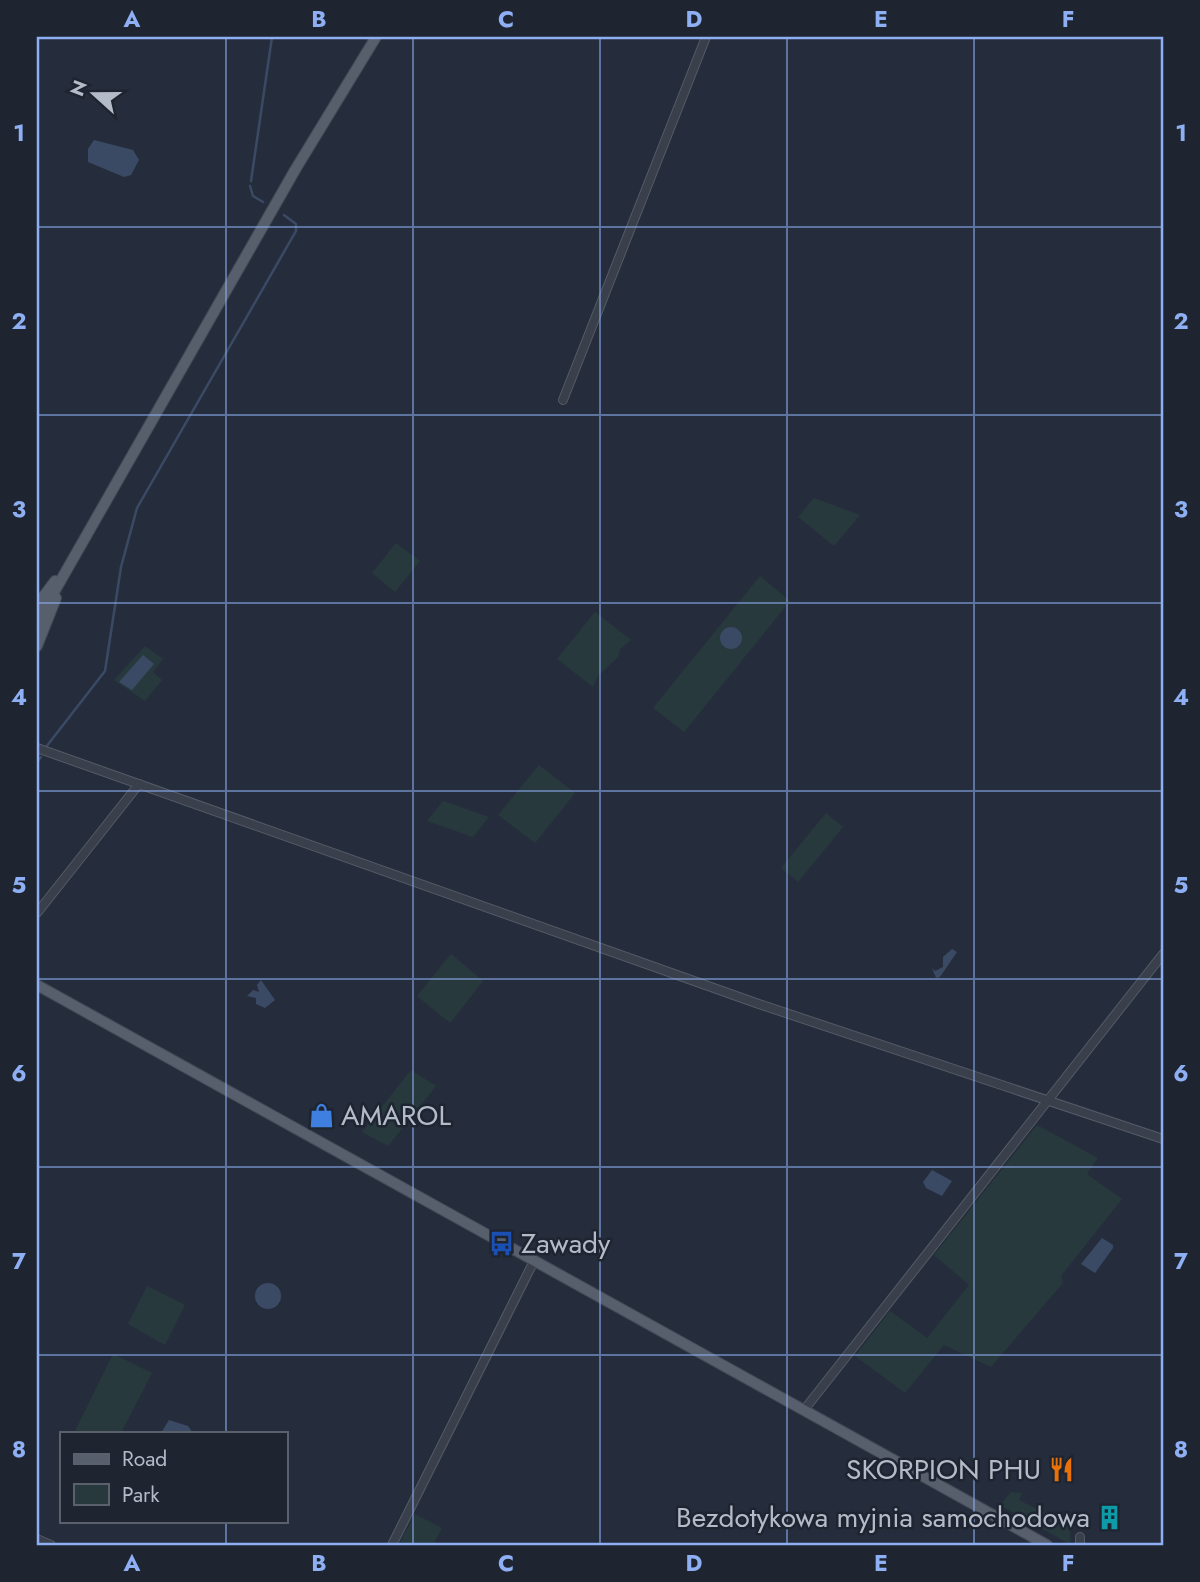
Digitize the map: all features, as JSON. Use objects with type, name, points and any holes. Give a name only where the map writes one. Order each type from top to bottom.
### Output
[{"type":"main road","points":[[37,622],[295,170],[376,37]]},
{"type":"main road","points":[[37,605],[71,562]]},
{"type":"main road","points":[[37,646],[71,562]]},
{"type":"main road","points":[[37,985],[1046,1545]]},
{"type":"street","points":[[563,400],[706,37]]},
{"type":"street","points":[[37,748],[511,917],[1163,1139]]},
{"type":"street","points":[[37,913],[139,784]]},
{"type":"street","points":[[804,1410],[1163,954]]},
{"type":"street","points":[[392,1545],[534,1261]]},
{"type":"street","points":[[37,1539],[51,1545]]},
{"type":"green space","points":[[814,498],[860,515],[834,546],[798,517]]},
{"type":"green space","points":[[396,543],[420,561],[395,592],[372,573]]},
{"type":"green space","points":[[760,576],[790,601],[684,732],[653,708]]},
{"type":"green space","points":[[595,612],[631,640],[598,676],[593,687],[557,659]]},
{"type":"green space","points":[[145,646],[163,659],[153,672],[162,680],[145,701],[114,680]]},
{"type":"green space","points":[[539,765],[575,793],[535,843],[498,815]]},
{"type":"green space","points":[[443,801],[489,817],[473,837],[427,821]]},
{"type":"green space","points":[[826,813],[843,827],[798,882],[781,868]]},
{"type":"green space","points":[[451,954],[483,981],[450,1023],[417,996]]},
{"type":"green space","points":[[411,1070],[436,1086],[388,1146],[362,1132]]},
{"type":"green space","points":[[1037,1125],[1098,1158],[1087,1174],[1122,1199],[1061,1276],[1063,1283],[991,1367],[944,1345],[905,1393],[855,1356],[890,1311],[927,1338],[969,1285],[934,1255]]},
{"type":"green space","points":[[147,1286],[185,1305],[165,1345],[128,1324]]},
{"type":"green space","points":[[113,1354],[152,1373],[122,1432],[74,1432]]},
{"type":"green space","points":[[1011,1492],[1022,1493],[1019,1500],[1037,1509],[1035,1514],[1040,1516],[1043,1512],[1069,1526],[1071,1545],[1000,1505]]},
{"type":"green space","points":[[415,1514],[442,1528],[433,1545],[399,1545]]},
{"type":"water","points":[[94,140],[133,150],[139,160],[131,175],[124,177],[88,162],[88,149]]},
{"type":"water","points":[[727,627],[735,627],[742,634],[742,642],[735,649],[727,649],[720,642],[720,634]]},
{"type":"water","points":[[143,655],[154,664],[132,690],[119,682]]},
{"type":"water","points":[[952,949],[957,952],[940,977],[936,978],[932,968],[935,971],[943,967],[943,957]]},
{"type":"water","points":[[261,980],[275,1000],[265,1008],[256,1004],[256,998],[247,996],[253,990],[259,992],[257,985]]},
{"type":"water","points":[[932,1170],[952,1181],[942,1196],[926,1188],[923,1182]]},
{"type":"water","points":[[1102,1238],[1113,1245],[1113,1248],[1095,1273],[1081,1264]]},
{"type":"water","points":[[268,1283],[278,1286],[281,1296],[278,1306],[268,1309],[258,1306],[255,1296],[258,1286]]},
{"type":"water","points":[[169,1420],[188,1426],[192,1432],[162,1432]]},
{"type":"waterway","points":[[251,181],[272,37]]},
{"type":"waterway","points":[[250,186],[253,196],[263,202]]},
{"type":"waterway","points":[[46,747],[105,671],[121,567],[137,508],[296,231],[296,224],[284,215]]},
{"type":"waterway","points":[[37,762],[41,757]]},
{"type":"place","name":"AMAROL","points":[[321,1115]]},
{"type":"place","name":"Zawady","points":[[501,1243]]},
{"type":"place","name":"SKORPION PHU","points":[[1061,1469]]},
{"type":"place","name":"Bezdotykowa myjnia samochodowa","points":[[1110,1517]]}]
